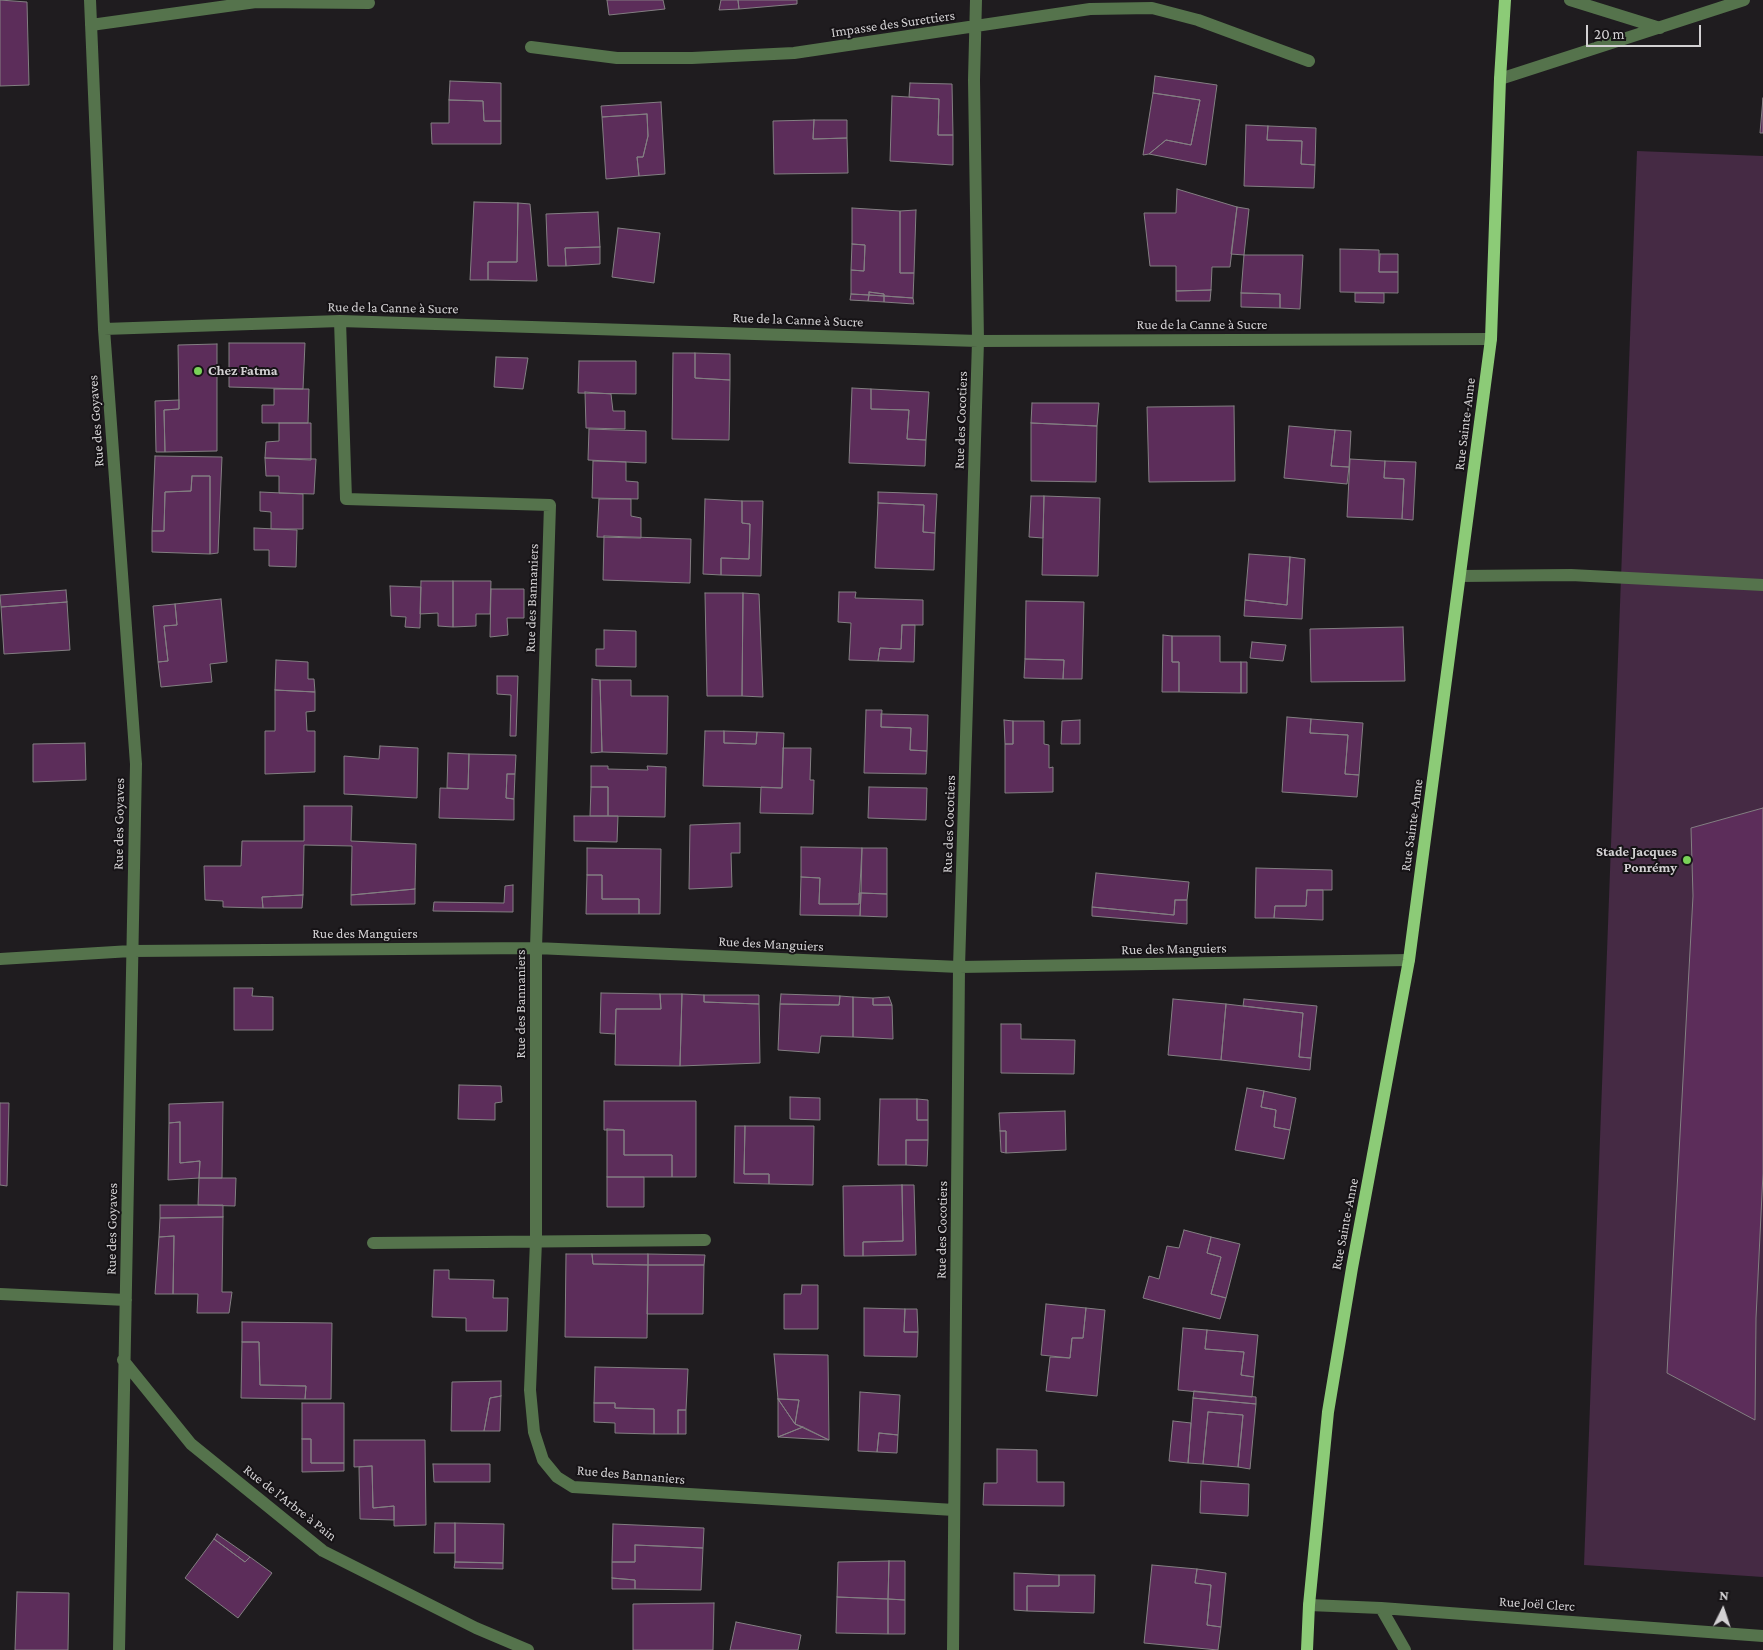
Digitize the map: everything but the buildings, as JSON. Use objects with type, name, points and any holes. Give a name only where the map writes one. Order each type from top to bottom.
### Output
[{"type":"main road","name":"Rue Sainte-Anne","points":[[1307,1650],[1308,1605],[1328,1412],[1352,1268],[1409,960],[1491,339],[1500,78],[1505,0]]},
{"type":"street","name":"Rue des Goyaves","points":[[90,0],[104,329],[136,764],[118,1650]]},
{"type":"street","name":"Rue des Cocotiers","points":[[953,1650],[959,967],[978,341],[974,27],[976,0]]},
{"type":"street","points":[[1570,0],[1660,28]]},
{"type":"street","points":[[1500,78],[1744,0]]},
{"type":"street","points":[[91,25],[256,2],[369,3]]},
{"type":"street","name":"Impasse des Surettiers","points":[[531,47],[617,58],[692,58],[794,53],[1090,9],[1152,8],[1198,20],[1309,61]]},
{"type":"street","name":"Rue de la Canne à Sucre","points":[[104,329],[340,321],[978,341],[1491,339]]},
{"type":"street","name":"Rue des Bannaniers","points":[[340,321],[346,499],[550,505],[536,948],[536,1241],[530,1390],[534,1432],[543,1460],[557,1477],[574,1487],[954,1510]]},
{"type":"street","points":[[1460,576],[1571,575],[1763,585]]},
{"type":"street","name":"Rue des Manguiers","points":[[0,959],[131,951],[536,948],[959,967],[1409,960]]},
{"type":"street","points":[[373,1243],[705,1240]]},
{"type":"street","points":[[0,1294],[126,1300]]},
{"type":"street","name":"Rue de l'Arbre à Pain","points":[[123,1360],[191,1444],[323,1550],[476,1628],[528,1650]]},
{"type":"street","name":"Rue Joël Clerc","points":[[1308,1605],[1381,1608],[1763,1636]]},
{"type":"street","points":[[1381,1608],[1405,1650]]},
{"type":"shaded area","name":"Stade Jacques Ponrémy","points":[[1637,151],[1763,156],[1763,1577],[1584,1565]]},
{"type":"place","name":"Chez Fatma","points":[[198,371]]},
{"type":"place","name":"Stade Jacques Ponrémy","points":[[1687,860]]}]
